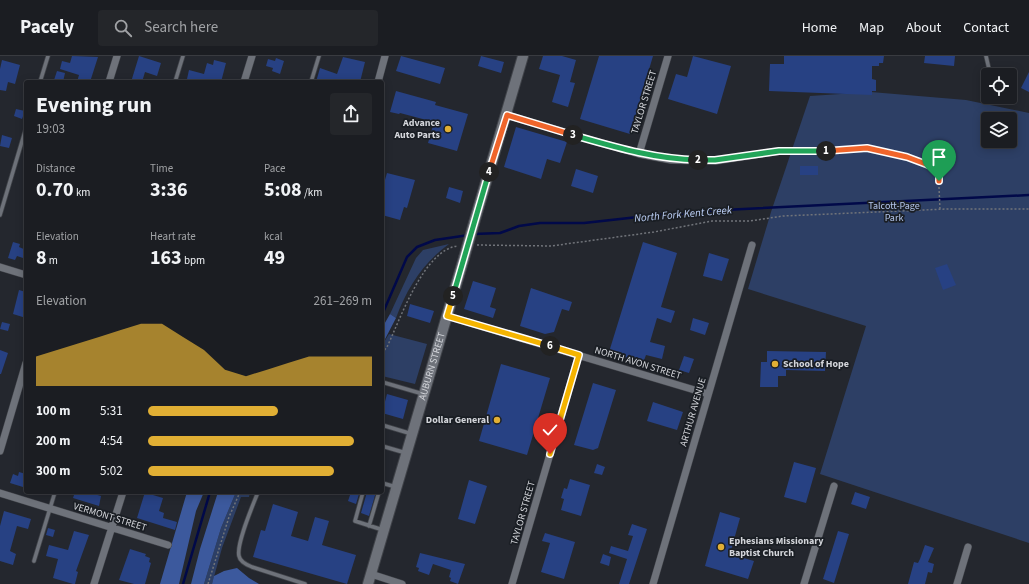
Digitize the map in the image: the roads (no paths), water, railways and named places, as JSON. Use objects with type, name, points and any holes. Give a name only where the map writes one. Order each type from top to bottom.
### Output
[{"type":"main road","name":"AUBURN STREET","points":[[370,579],[524,56]]},
{"type":"street","points":[[110,80],[117,56]]},
{"type":"street","points":[[245,80],[252,56]]},
{"type":"street","points":[[379,80],[385,56]]},
{"type":"street","name":"TAYLOR STREET","points":[[639,154],[668,56]]},
{"type":"street","points":[[507,115],[639,154],[671,160],[715,160],[779,151]]},
{"type":"street","name":"ARTHUR AVENUE","points":[[653,584],[752,245]]},
{"type":"street","points":[[0,267],[24,274]]},
{"type":"street","name":"NORTH AVON STREET","points":[[447,316],[708,394]]},
{"type":"street","name":"TAYLOR STREET","points":[[512,584],[579,355]]},
{"type":"street","points":[[0,451],[24,370]]},
{"type":"street","points":[[804,584],[834,486]]},
{"type":"street","name":"VERMONT STREET","points":[[0,493],[168,545]]},
{"type":"street","points":[[94,584],[122,494]]},
{"type":"street","points":[[957,584],[968,547]]},
{"type":"street","points":[[370,579],[402,584]]},
{"type":"lane","points":[[41,80],[48,56]]},
{"type":"lane","points":[[176,80],[183,56]]},
{"type":"lane","points":[[312,80],[319,56]]},
{"type":"lane","points":[[986,56],[989,68]]},
{"type":"lane","points":[[0,215],[24,135]]},
{"type":"lane","points":[[779,151],[818,151],[867,148],[907,157],[939,169],[939,181]]},
{"type":"lane","points":[[384,383],[424,394]]},
{"type":"lane","points":[[384,426],[412,434]]},
{"type":"lane","points":[[384,447],[407,453]]},
{"type":"lane","points":[[384,484],[397,487]]},
{"type":"lane","points":[[34,561],[54,494]]},
{"type":"lane","points":[[257,494],[239,546],[240,559],[252,568],[305,584]]},
{"type":"lane","points":[[362,494],[355,521],[384,531]]},
{"type":"lane","points":[[369,526],[379,494]]},
{"type":"waterway","name":"North Fork Kent Creek","points":[[474,234],[500,233],[519,226],[540,223],[584,223],[656,215],[699,213],[703,211],[1029,195]]},
{"type":"waterway","name":"North Fork Kent Creek","points":[[384,310],[407,257],[417,247],[435,240],[469,235]]},
{"type":"waterway","name":"North Fork Kent Creek","points":[[183,584],[209,494]]},
{"type":"place","name":"Advance Auto Parts","points":[[448,129]]},
{"type":"place","name":"School of Hope","points":[[775,364]]},
{"type":"place","name":"Dollar General","points":[[497,420]]},
{"type":"place","name":"Ephesians Missionary Baptist Church","points":[[721,547]]},
{"type":"park label","name":"Talcott-Page Park","points":[[894,212]]}]
